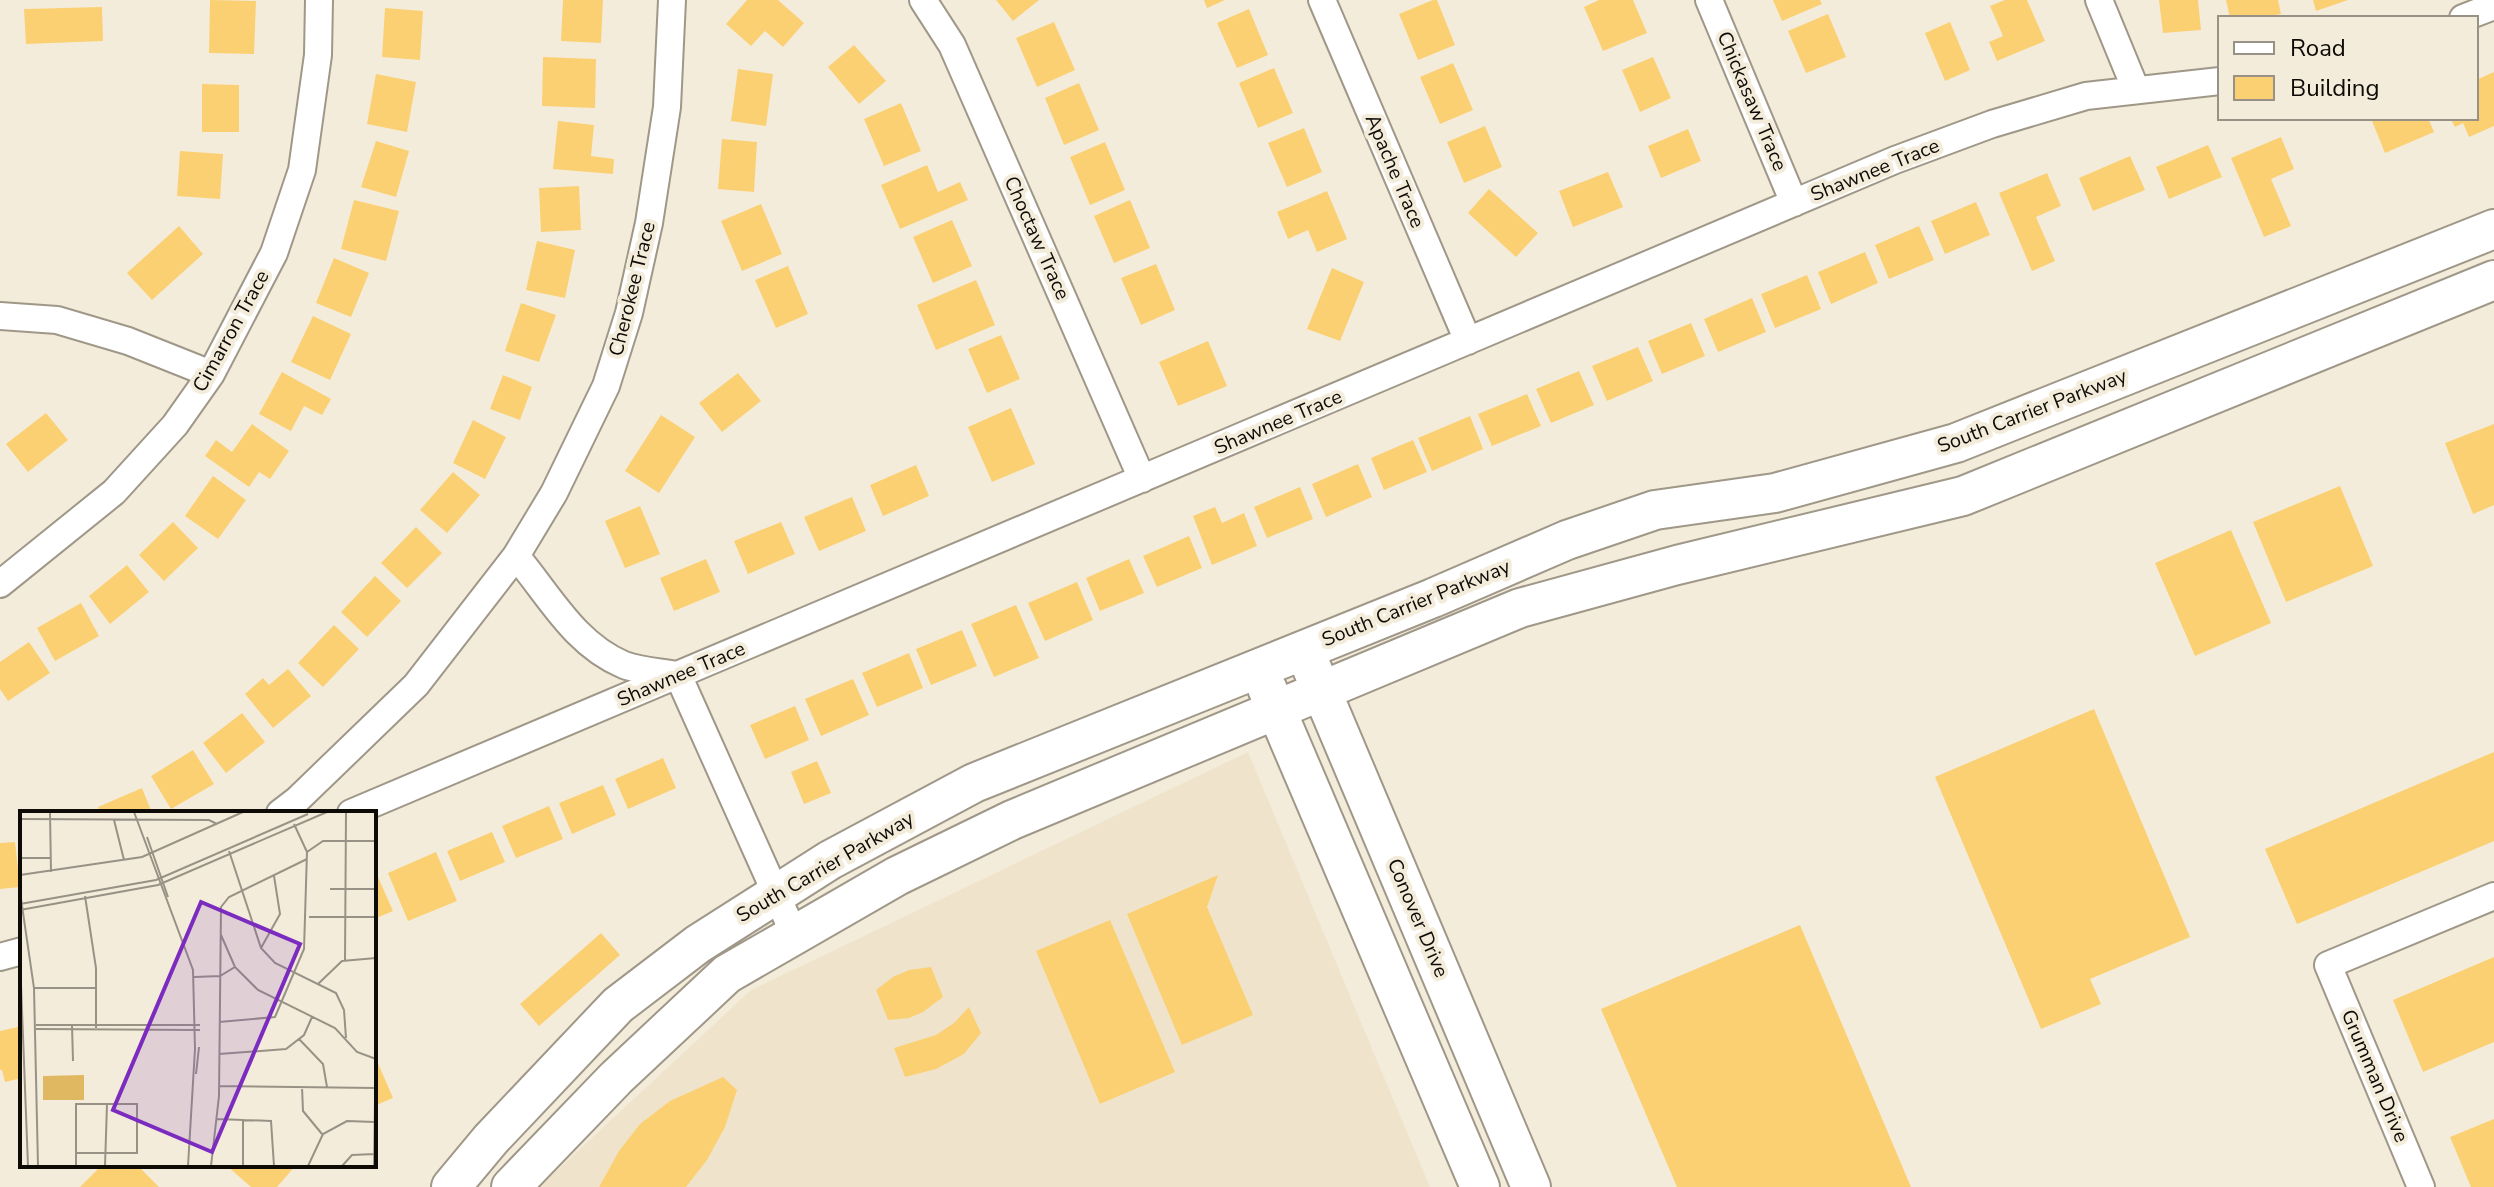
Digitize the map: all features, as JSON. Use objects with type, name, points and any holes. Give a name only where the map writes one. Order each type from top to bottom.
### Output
[{"type":"main road","name":"South Carrier Parkway","points":[[451,1187],[491,1139],[618,1005],[698,944],[830,860],[974,783],[1433,598],[1567,540],[1655,510],[1775,493],[1956,443],[2494,229]]},
{"type":"main road","points":[[511,1187],[616,1078],[727,974],[897,876],[1012,820],[1520,608],[1677,565],[1963,496],[2494,280]]},
{"type":"main road","name":"Conover Drive","points":[[1304,649],[1531,1187]]},
{"type":"main road","points":[[1257,668],[1480,1187]]},
{"type":"street","name":"Cimarron Trace","points":[[0,584],[114,492],[175,425],[211,374],[274,253],[302,170],[318,55],[319,0]]},
{"type":"street","name":"Cherokee Trace","points":[[283,811],[416,685],[516,556],[554,493],[606,386],[629,313],[649,223],[667,107],[672,0]]},
{"type":"street","name":"Choctaw Trace","points":[[923,0],[952,45],[1142,479]]},
{"type":"street","name":"Apache Trace","points":[[1322,0],[1468,341]]},
{"type":"street","name":"Chickasaw Trace","points":[[1709,0],[1794,203]]},
{"type":"street","points":[[2099,0],[2136,90]]},
{"type":"street","points":[[2468,16],[2494,6]]},
{"type":"street","name":"Shawnee Trace","points":[[356,811],[1895,160],[1992,124],[2086,96],[2218,81]]},
{"type":"street","points":[[0,316],[57,320],[128,341],[211,374]]},
{"type":"street","points":[[516,556],[555,608],[587,643],[625,665],[678,675],[794,934]]},
{"type":"street","name":"Grumman Drive","points":[[2421,1187],[2328,965],[2494,896]]},
{"type":"street","points":[[0,957],[20,952]]},
{"type":"shaded area","points":[[1248,752],[1430,1187],[539,1187],[751,990]]},
{"type":"building","points":[[210,0],[256,1],[254,54],[209,53]]},
{"type":"building","points":[[563,0],[603,0],[601,43],[561,41]]},
{"type":"building","points":[[747,0],[778,0],[804,23],[783,47],[765,31],[751,46],[726,24]]},
{"type":"building","points":[[996,0],[1039,0],[1013,21]]},
{"type":"building","points":[[1204,0],[1225,0],[1207,8]]},
{"type":"building","points":[[1437,0],[1455,45],[1418,60],[1399,14]]},
{"type":"building","points":[[1599,0],[1633,0],[1647,33],[1603,51],[1584,7]]},
{"type":"building","points":[[1773,0],[1820,0],[1822,4],[1782,21]]},
{"type":"building","points":[[2005,0],[2027,0],[2045,41],[1997,61],[1989,42],[2003,36],[1990,6]]},
{"type":"building","points":[[2159,0],[2198,0],[2201,30],[2163,33]]},
{"type":"building","points":[[2226,0],[2278,0],[2281,14],[2272,16],[2230,16]]},
{"type":"building","points":[[2313,0],[2348,0],[2316,11]]},
{"type":"building","points":[[102,7],[103,41],[26,44],[24,9]]},
{"type":"building","points":[[385,8],[423,11],[420,60],[382,57]]},
{"type":"building","points":[[1249,9],[1268,55],[1237,68],[1217,23]]},
{"type":"building","points":[[1828,14],[1846,57],[1806,73],[1788,31]]},
{"type":"building","points":[[1054,22],[1075,70],[1037,87],[1016,38]]},
{"type":"building","points":[[1950,22],[1970,70],[1945,81],[1925,33]]},
{"type":"building","points":[[854,45],[886,81],[859,104],[828,67]]},
{"type":"building","points":[[543,57],[596,59],[595,108],[542,106]]},
{"type":"building","points":[[1653,57],[1671,98],[1640,112],[1622,70]]},
{"type":"building","points":[[1453,63],[1473,110],[1440,124],[1420,77]]},
{"type":"building","points":[[1274,68],[1293,113],[1258,128],[1239,83]]},
{"type":"building","points":[[738,69],[773,74],[766,126],[731,121]]},
{"type":"building","points":[[2494,72],[2494,126],[2469,137],[2463,123],[2455,127],[2451,120],[2478,120],[2478,79]]},
{"type":"building","points":[[376,74],[416,82],[407,132],[367,124]]},
{"type":"building","points":[[1079,83],[1099,130],[1064,145],[1045,98]]},
{"type":"building","points":[[202,84],[239,85],[239,132],[202,132]]},
{"type":"building","points":[[901,103],[921,151],[884,166],[864,119]]},
{"type":"building","points":[[2429,120],[2434,132],[2385,153],[2372,121]]},
{"type":"building","points":[[558,121],[594,125],[591,156],[614,159],[613,174],[553,169]]},
{"type":"building","points":[[1485,126],[1502,167],[1464,183],[1447,142]]},
{"type":"building","points":[[1304,128],[1322,172],[1287,187],[1268,143]]},
{"type":"building","points":[[1688,129],[1701,161],[1661,178],[1648,146]]},
{"type":"building","points":[[2281,137],[2294,169],[2271,179],[2291,226],[2264,237],[2231,158]]},
{"type":"building","points":[[722,139],[757,142],[754,192],[718,189]]},
{"type":"building","points":[[376,141],[409,151],[396,197],[361,187]]},
{"type":"building","points":[[1105,142],[1125,190],[1090,205],[1070,157]]},
{"type":"building","points":[[2208,145],[2222,177],[2169,199],[2156,167]]},
{"type":"building","points":[[180,151],[223,154],[220,199],[177,196]]},
{"type":"building","points":[[2130,156],[2145,190],[2093,211],[2079,178]]},
{"type":"building","points":[[927,165],[938,192],[960,182],[968,200],[900,229],[881,185]]},
{"type":"building","points":[[1608,172],[1623,207],[1573,227],[1559,191]]},
{"type":"building","points":[[2047,173],[2061,206],[2036,217],[2055,261],[2032,271],[1999,193]]},
{"type":"building","points":[[579,186],[581,230],[541,232],[539,188]]},
{"type":"building","points":[[1489,189],[1538,233],[1516,257],[1468,213]]},
{"type":"building","points":[[1327,191],[1347,239],[1317,252],[1308,230],[1288,239],[1277,212]]},
{"type":"building","points":[[354,200],[399,211],[386,261],[341,249]]},
{"type":"building","points":[[1130,200],[1150,248],[1114,263],[1094,216]]},
{"type":"building","points":[[1976,202],[1990,235],[1945,254],[1931,221]]},
{"type":"building","points":[[761,204],[782,254],[742,271],[721,221]]},
{"type":"building","points":[[952,220],[972,266],[933,283],[913,237]]},
{"type":"building","points":[[179,226],[203,254],[152,300],[127,273]]},
{"type":"building","points":[[1919,226],[1934,260],[1889,279],[1875,245]]},
{"type":"building","points":[[537,241],[575,250],[565,298],[526,290]]},
{"type":"building","points":[[1865,252],[1878,283],[1831,304],[1818,272]]},
{"type":"building","points":[[334,258],[369,273],[351,317],[316,303]]},
{"type":"building","points":[[1156,264],[1175,310],[1141,325],[1121,278]]},
{"type":"building","points":[[788,266],[808,314],[776,328],[755,280]]},
{"type":"building","points":[[1332,268],[1364,282],[1340,341],[1307,329]]},
{"type":"building","points":[[1807,275],[1821,309],[1775,328],[1761,294]]},
{"type":"building","points":[[976,280],[995,325],[936,350],[917,305]]},
{"type":"building","points":[[1752,298],[1766,332],[1718,352],[1704,319]]},
{"type":"building","points":[[521,303],[556,315],[539,362],[505,351]]},
{"type":"building","points":[[313,316],[351,334],[330,380],[291,362]]},
{"type":"building","points":[[1691,323],[1705,356],[1662,374],[1648,341]]},
{"type":"building","points":[[1001,335],[1020,379],[987,393],[968,349]]},
{"type":"building","points":[[1208,341],[1227,386],[1178,406],[1159,362]]},
{"type":"building","points":[[1638,347],[1653,381],[1607,401],[1592,366]]},
{"type":"building","points":[[1579,371],[1594,405],[1551,423],[1536,389]]},
{"type":"building","points":[[282,372],[331,399],[322,415],[304,406],[291,431],[259,414]]},
{"type":"building","points":[[738,373],[761,401],[722,432],[699,403]]},
{"type":"building","points":[[503,375],[532,387],[520,420],[490,409]]},
{"type":"building","points":[[1527,394],[1541,426],[1492,446],[1478,414]]},
{"type":"building","points":[[1011,408],[1035,464],[992,482],[968,427]]},
{"type":"building","points":[[46,413],[68,440],[28,472],[6,444]]},
{"type":"building","points":[[661,415],[695,437],[659,493],[625,471]]},
{"type":"building","points":[[1470,416],[1483,449],[1432,471],[1418,438]]},
{"type":"building","points":[[473,420],[506,437],[485,479],[453,463]]},
{"type":"building","points":[[252,424],[289,451],[270,479],[259,472],[249,487],[205,456],[216,440],[232,452]]},
{"type":"building","points":[[2494,424],[2494,505],[2473,514],[2445,443]]},
{"type":"building","points":[[1413,440],[1427,472],[1384,490],[1371,458]]},
{"type":"building","points":[[1358,464],[1372,497],[1326,517],[1312,484]]},
{"type":"building","points":[[916,465],[929,496],[883,516],[870,485]]},
{"type":"building","points":[[453,472],[480,495],[447,533],[420,510]]},
{"type":"building","points":[[213,476],[246,500],[218,539],[185,516]]},
{"type":"building","points":[[2340,486],[2373,566],[2286,602],[2253,522]]},
{"type":"building","points":[[1300,487],[1313,519],[1267,538],[1254,507]]},
{"type":"building","points":[[852,497],[866,531],[819,551],[804,517]]},
{"type":"building","points":[[640,506],[660,554],[625,568],[605,521]]},
{"type":"building","points":[[1215,507],[1222,523],[1244,513],[1257,546],[1212,565],[1193,516]]},
{"type":"building","points":[[173,522],[198,548],[164,581],[139,555]]},
{"type":"building","points":[[781,522],[795,554],[748,574],[734,541]]},
{"type":"building","points":[[416,527],[442,553],[407,588],[381,563]]},
{"type":"building","points":[[2231,530],[2271,623],[2195,656],[2155,563]]},
{"type":"building","points":[[1189,536],[1202,568],[1157,587],[1143,556]]},
{"type":"building","points":[[706,559],[720,592],[674,611],[660,578]]},
{"type":"building","points":[[1129,559],[1144,593],[1100,611],[1086,578]]},
{"type":"building","points":[[127,565],[149,592],[110,624],[89,596]]},
{"type":"building","points":[[375,576],[401,601],[367,637],[341,612]]},
{"type":"building","points":[[1077,582],[1093,620],[1045,641],[1028,603]]},
{"type":"building","points":[[81,603],[99,636],[55,661],[37,628]]},
{"type":"building","points":[[1016,605],[1039,658],[994,677],[971,624]]},
{"type":"building","points":[[334,625],[359,649],[323,687],[298,663]]},
{"type":"building","points":[[962,630],[977,666],[931,685],[916,649]]},
{"type":"building","points":[[29,642],[50,673],[8,701],[0,689],[0,662]]},
{"type":"building","points":[[909,653],[923,688],[877,707],[862,673]]},
{"type":"building","points":[[288,669],[311,696],[273,728],[245,694],[263,678],[269,685]]},
{"type":"building","points":[[853,679],[869,715],[821,736],[805,699]]},
{"type":"building","points":[[795,706],[809,740],[765,759],[750,725]]},
{"type":"building","points":[[2094,709],[2190,937],[2090,979],[2101,1004],[2041,1029],[1935,777]]},
{"type":"building","points":[[242,713],[265,742],[226,773],[203,743]]},
{"type":"building","points":[[193,750],[214,784],[171,809],[151,776]]},
{"type":"building","points":[[2494,752],[2494,841],[2297,924],[2265,849]]},
{"type":"building","points":[[663,758],[676,788],[628,809],[615,779]]},
{"type":"building","points":[[817,761],[831,793],[804,804],[791,772]]},
{"type":"building","points":[[603,785],[616,815],[572,834],[559,803]]},
{"type":"building","points":[[142,788],[151,811],[99,811],[98,807]]},
{"type":"building","points":[[549,806],[563,839],[516,858],[502,826]]},
{"type":"building","points":[[492,832],[505,862],[460,881],[447,851]]},
{"type":"building","points":[[15,842],[20,887],[0,889],[0,843]]},
{"type":"building","points":[[436,852],[457,901],[408,921],[388,873]]},
{"type":"building","points":[[1218,875],[1207,907],[1253,1015],[1182,1045],[1127,914]]},
{"type":"building","points":[[376,878],[393,911],[376,918]]},
{"type":"building","points":[[1110,920],[1175,1072],[1100,1104],[1036,951]]},
{"type":"building","points":[[1800,925],[1911,1187],[1677,1187],[1601,1009]]},
{"type":"building","points":[[601,933],[620,955],[539,1026],[520,1004]]},
{"type":"building","points":[[2494,957],[2494,1042],[2423,1072],[2393,1000]]},
{"type":"building","points":[[931,967],[943,997],[909,1018],[888,1020],[876,990],[909,970]]},
{"type":"building","points":[[969,1007],[981,1033],[964,1054],[936,1069],[905,1077],[894,1048],[936,1035],[954,1023]]},
{"type":"building","points":[[20,1026],[20,1078],[5,1082],[0,1070],[0,1031]]},
{"type":"building","points":[[376,1059],[393,1098],[376,1105]]},
{"type":"building","points":[[723,1077],[737,1090],[725,1127],[707,1160],[686,1187],[599,1187],[619,1151],[640,1124],[670,1101]]},
{"type":"building","points":[[2494,1119],[2494,1187],[2471,1187],[2450,1137]]},
{"type":"building","points":[[100,1167],[139,1167],[159,1187],[80,1187]]},
{"type":"building","points":[[228,1167],[294,1167],[277,1187],[251,1187]]}]
